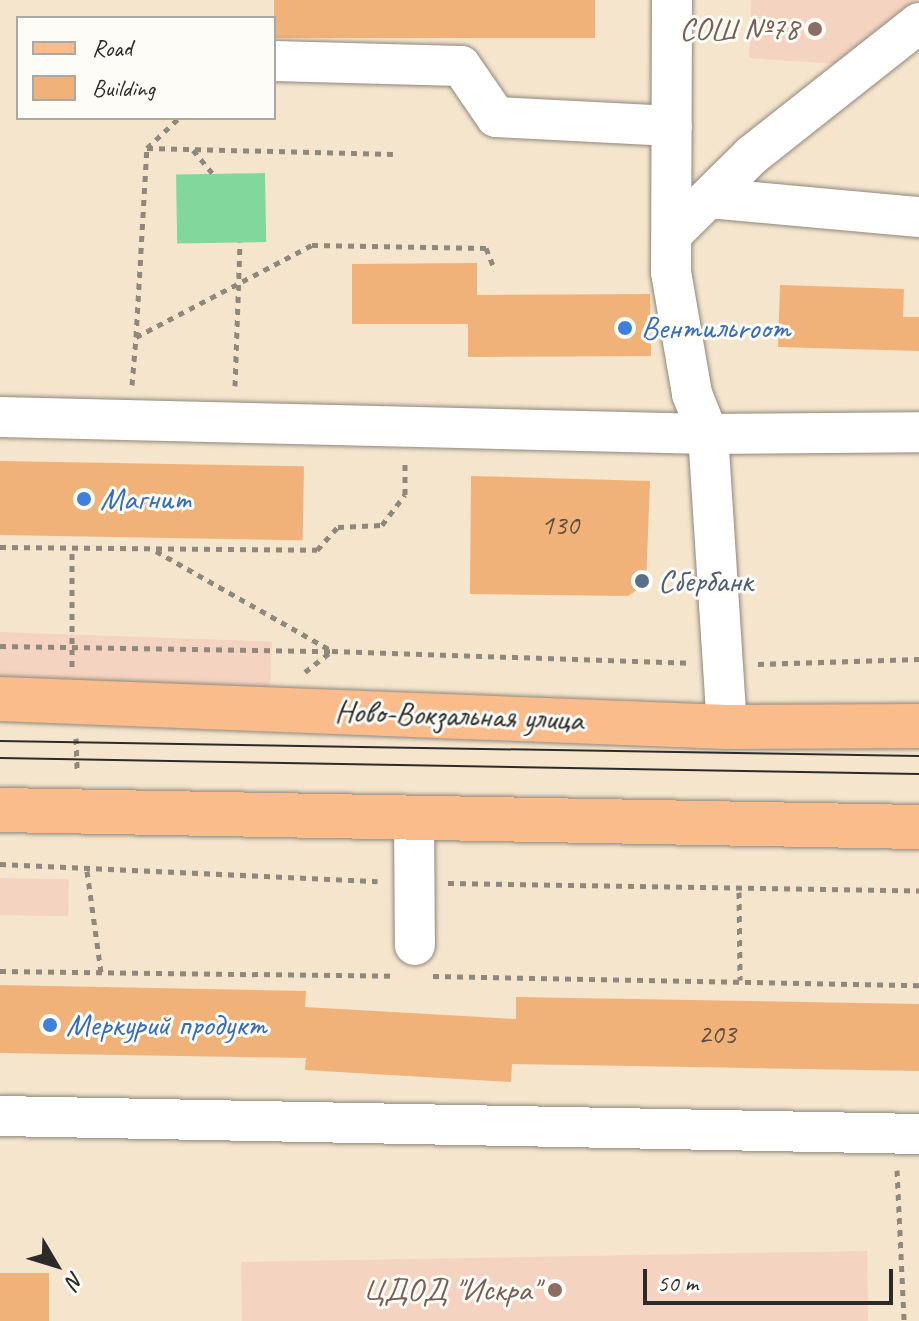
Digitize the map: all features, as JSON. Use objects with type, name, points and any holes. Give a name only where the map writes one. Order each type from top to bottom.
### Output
[{"type":"main road","name":"Ново-Вокзальная улица","points":[[0,699],[727,727],[919,726]]},
{"type":"main road","points":[[0,810],[919,827]]},
{"type":"street","points":[[672,0],[672,234],[692,394],[708,434],[727,727]]},
{"type":"street","points":[[672,234],[709,198],[919,23]]},
{"type":"street","points":[[276,61],[461,66],[496,117],[672,126]]},
{"type":"street","points":[[709,198],[919,217]]},
{"type":"street","points":[[0,417],[708,434],[919,432]]},
{"type":"street","points":[[413,966],[414,817]]},
{"type":"street","points":[[0,1116],[908,1134]]},
{"type":"path","points":[[132,385],[147,148],[177,120]]},
{"type":"path","points":[[147,148],[393,154]]},
{"type":"path","points":[[193,149],[213,174]]},
{"type":"path","points":[[235,387],[240,242]]},
{"type":"path","points":[[136,337],[312,245],[486,248],[495,270]]},
{"type":"path","points":[[0,547],[317,550],[338,527],[382,525],[405,495],[404,428]]},
{"type":"path","points":[[72,548],[72,682]]},
{"type":"path","points":[[153,549],[332,651]]},
{"type":"path","points":[[0,646],[332,651],[725,665],[919,659]]},
{"type":"path","points":[[296,678],[332,651]]},
{"type":"path","points":[[77,733],[77,769]]},
{"type":"path","points":[[0,864],[87,871],[739,892],[919,890]]},
{"type":"path","points":[[87,871],[101,972]]},
{"type":"path","points":[[739,892],[740,980]]},
{"type":"path","points":[[0,971],[413,966],[919,985]]},
{"type":"path","points":[[904,1321],[908,1134]]},
{"type":"shaded area","name":"СОШ №78","points":[[751,0],[917,0],[838,64],[749,58]]},
{"type":"shaded area","points":[[0,632],[272,641],[270,694],[0,685]]},
{"type":"shaded area","points":[[0,878],[69,879],[68,916],[0,915]]},
{"type":"shaded area","name":"ЦДОД \"Искра\"","points":[[867,1251],[868,1321],[242,1321],[241,1262]]},
{"type":"green space","points":[[265,173],[266,242],[177,244],[176,175]]},
{"type":"building","points":[[274,0],[595,0],[595,38],[276,38]]},
{"type":"building","points":[[477,263],[477,295],[650,294],[651,356],[468,357],[468,324],[352,324],[352,264]]},
{"type":"building","points":[[780,285],[904,289],[903,317],[919,317],[919,351],[778,347]]},
{"type":"building","points":[[0,461],[304,466],[303,540],[0,535]]},
{"type":"building","points":[[471,476],[650,481],[646,584],[628,596],[470,594]]},
{"type":"building","points":[[0,985],[306,991],[305,1007],[516,1019],[516,997],[919,1004],[919,1071],[512,1064],[511,1082],[305,1070],[306,1058],[0,1053]]},
{"type":"building","points":[[0,1273],[49,1273],[49,1321],[0,1321]]},
{"type":"tram line","points":[[0,741],[919,756]]},
{"type":"tram line","points":[[0,758],[919,774]]},
{"type":"place","name":"СОШ №78","points":[[815,29]]},
{"type":"place","name":"Вентильroom","points":[[625,328]]},
{"type":"place","name":"Магнит","points":[[84,499]]},
{"type":"place","name":"Сбербанк","points":[[642,581]]},
{"type":"place","name":"Меркурий продукт","points":[[50,1025]]},
{"type":"place","name":"ЦДОД \"Искра\"","points":[[555,1290]]}]
